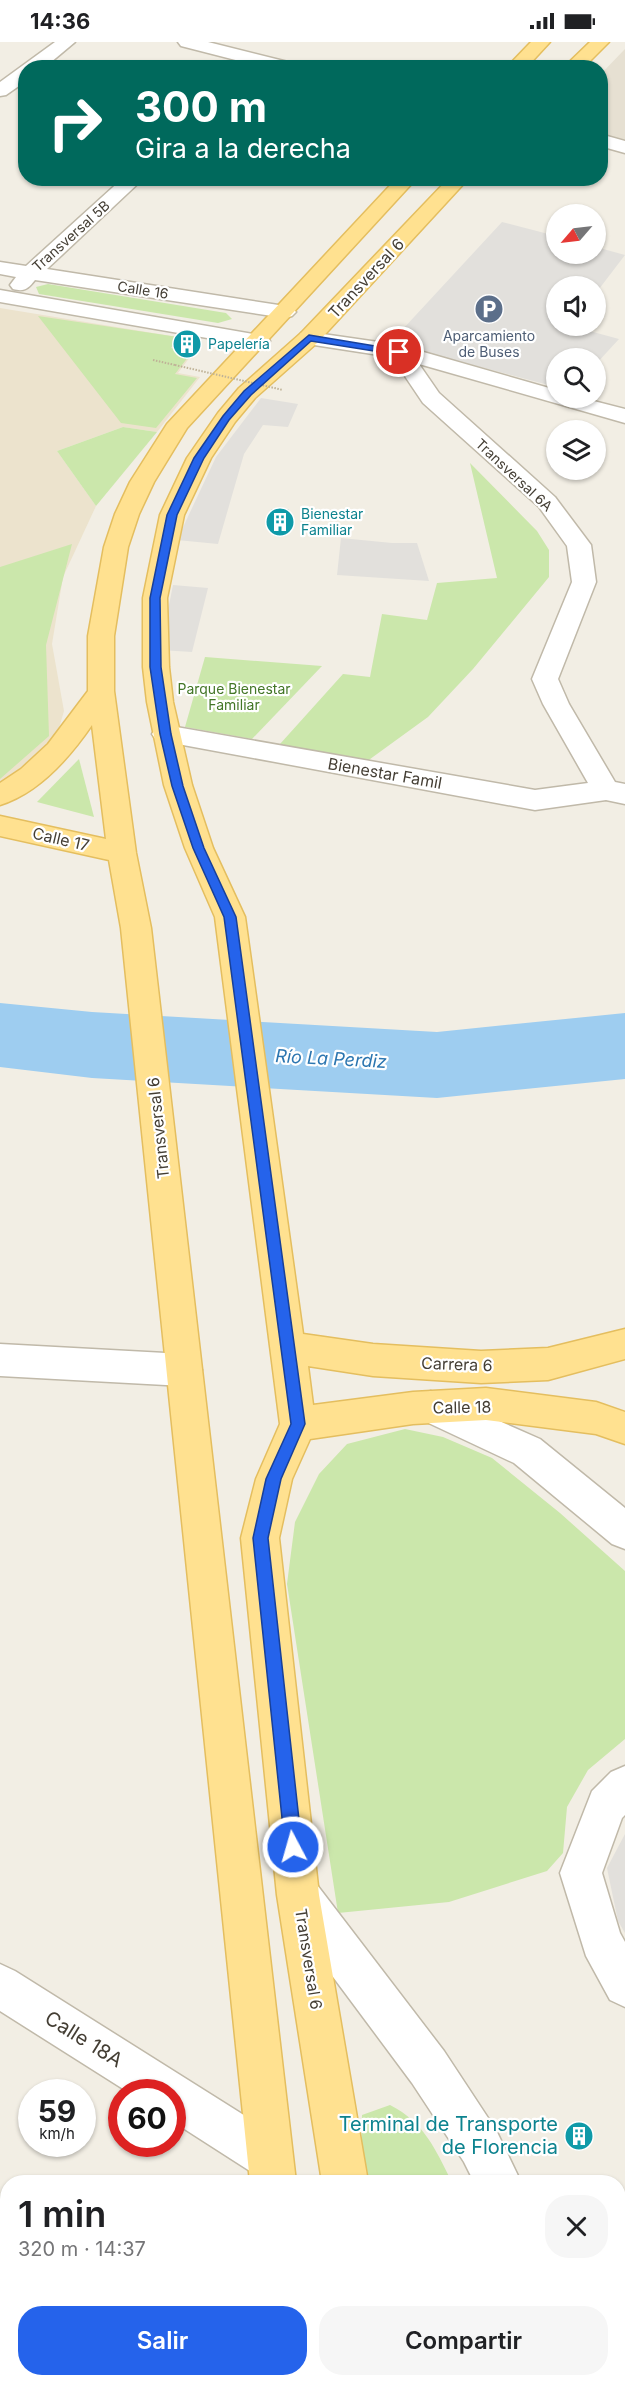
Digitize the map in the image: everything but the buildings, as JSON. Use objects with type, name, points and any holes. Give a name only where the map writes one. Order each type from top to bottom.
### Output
[{"type":"main road","points":[[523,60],[541,42]]},
{"type":"main road","points":[[581,60],[600,42]]},
{"type":"main road","name":"Transversal 6","points":[[272,2170],[136,928],[122,853],[101,691],[100,636],[116,547],[127,514],[142,482],[178,424],[259,341],[401,186]]},
{"type":"main road","name":"Transversal 6","points":[[344,2175],[298,1895],[260,1538],[274,1479],[298,1424],[230,917],[199,848],[178,786],[165,734],[156,667],[155,598],[172,515],[199,458],[226,418],[248,393],[309,338],[452,186]]},
{"type":"main road","points":[[0,795],[49,761],[79,727],[101,691]]},
{"type":"main road","name":"Calle 17","points":[[0,826],[122,853]]},
{"type":"main road","name":"Carrera 6","points":[[287,1347],[373,1360],[481,1367],[548,1364],[625,1344]]},
{"type":"main road","name":"Calle 18","points":[[298,1424],[431,1407],[486,1404],[596,1418],[625,1428]]},
{"type":"street","points":[[42,60],[66,42]]},
{"type":"street","points":[[187,42],[248,60]]},
{"type":"street","points":[[267,60],[282,48]]},
{"type":"street","points":[[0,91],[18,78]]},
{"type":"street","points":[[608,143],[625,147]]},
{"type":"street","name":"Transversal 5B","points":[[5,297],[126,186]]},
{"type":"street","name":"Calle 16","points":[[0,268],[285,312]]},
{"type":"street","name":"Calle 16","points":[[5,297],[259,341]]},
{"type":"street","points":[[309,338],[399,352],[546,394]]},
{"type":"street","name":"Transversal 6A","points":[[399,352],[431,398],[547,502],[579,545],[584,582],[545,679],[556,704],[615,792]]},
{"type":"street","points":[[597,408],[625,416]]},
{"type":"street","name":"Bienestar Famil","points":[[165,734],[535,800],[615,792]]},
{"type":"street","points":[[0,1360],[184,1370]]},
{"type":"street","points":[[431,1407],[527,1451],[625,1531]]},
{"type":"street","points":[[625,1786],[606,1805],[581,1873],[601,1941],[625,1985]]},
{"type":"street","points":[[298,1895],[428,2067],[480,2146],[494,2175]]},
{"type":"street","name":"Calle 18A","points":[[0,1986],[147,2079]]},
{"type":"street","points":[[186,2106],[272,2170]]},
{"type":"path","points":[[153,360],[283,390]]},
{"type":"shaded area","points":[[625,49],[625,141],[608,137],[608,67]]},
{"type":"shaded area","name":"Aparcamiento de Buses","points":[[502,222],[546,233],[546,264],[606,264],[606,250],[625,255],[606,280],[606,276],[546,276],[546,336],[606,335],[619,339],[606,353],[606,348],[546,348],[546,384],[390,343]]},
{"type":"shaded area","points":[[0,308],[202,341],[178,373],[200,377],[157,432],[123,427],[57,451],[96,506],[63,577],[52,644],[64,711],[57,735],[0,786]]},
{"type":"shaded area","points":[[261,398],[298,404],[288,427],[263,425],[244,454],[218,544],[177,540],[216,457]]},
{"type":"shaded area","points":[[341,538],[417,543],[429,581],[337,575]]},
{"type":"shaded area","points":[[173,585],[208,588],[192,652],[160,650]]},
{"type":"shaded area","points":[[625,1834],[625,1933],[618,1921],[607,1868]]},
{"type":"green space","points":[[48,284],[226,313],[232,319],[218,323],[39,294],[36,287]]},
{"type":"green space","points":[[38,316],[178,337],[171,348],[192,352],[175,374],[197,378],[156,428],[121,423]]},
{"type":"green space","points":[[123,427],[157,432],[96,506],[57,451]]},
{"type":"green space","points":[[470,463],[537,531],[549,550],[549,577],[473,669],[428,717],[366,762],[280,744],[343,674],[370,677],[382,614],[427,620],[437,583],[497,578]]},
{"type":"green space","points":[[72,544],[46,645],[49,736],[0,779],[0,567]]},
{"type":"green space","name":"Parque Bienestar Familiar","points":[[205,657],[322,666],[252,739],[185,727]]},
{"type":"green space","points":[[79,759],[94,817],[37,802]]},
{"type":"green space","points":[[405,1429],[443,1437],[492,1458],[560,1513],[625,1571],[625,1739],[588,1770],[567,1807],[563,1853],[547,1871],[449,1902],[338,1913],[287,1584],[295,1522],[319,1474],[347,1444]]},
{"type":"green space","points":[[390,2105],[402,2112],[428,2138],[448,2175],[365,2175],[361,2150],[362,2115]]},
{"type":"waterway","name":"Río La Perdiz","points":[[0,1035],[92,1045],[437,1065],[625,1046]]},
{"type":"place","name":"Aparcamiento de Buses","points":[[489,309]]},
{"type":"place","name":"Papelería","points":[[187,344]]},
{"type":"place","name":"Bienestar Familiar","points":[[280,522]]},
{"type":"place","name":"Terminal de Transporte de Florencia","points":[[579,2136]]},
{"type":"route","points":[[293,1847],[260,1538],[274,1479],[298,1424],[230,917],[199,848],[178,786],[165,734],[156,667],[155,598],[172,515],[199,458],[226,418],[248,393],[309,338],[399,352]]}]
